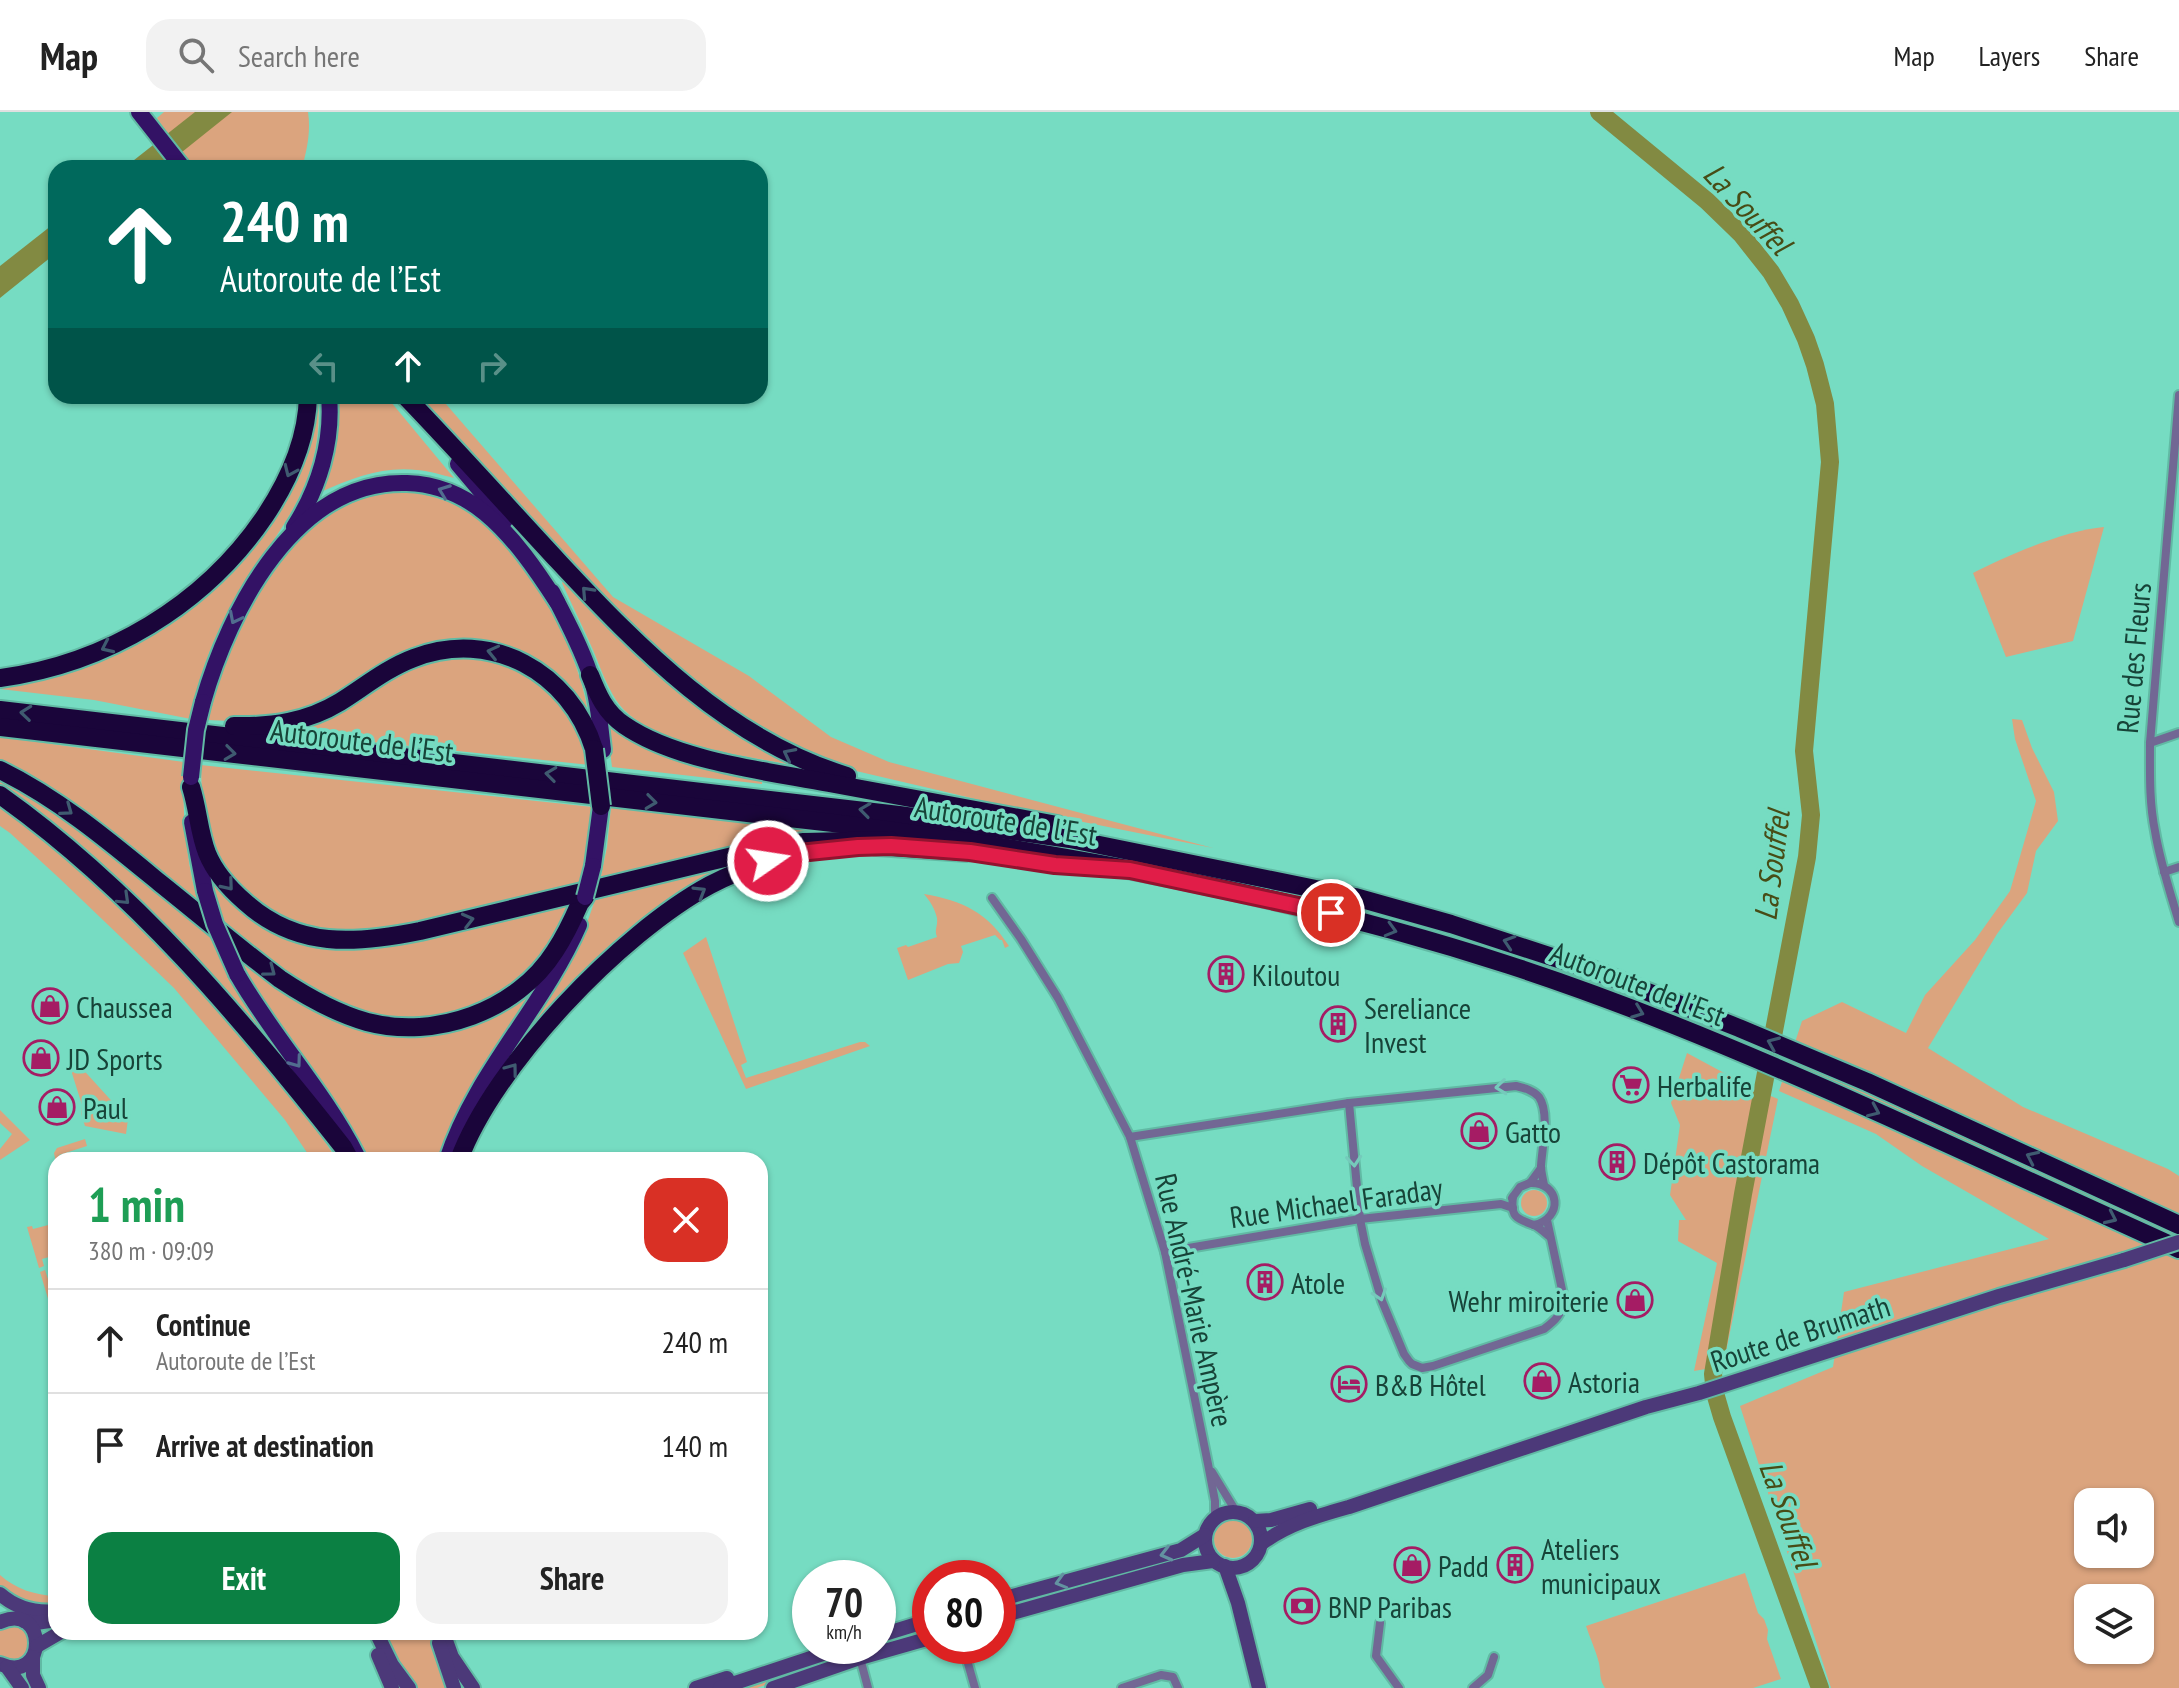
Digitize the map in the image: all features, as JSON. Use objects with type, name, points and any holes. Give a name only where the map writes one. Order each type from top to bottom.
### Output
[{"type":"highway","points":[[0,678],[58,666],[115,644],[158,620],[213,578],[252,534],[287,478],[300,447],[308,404]]},
{"type":"highway","points":[[410,404],[601,607],[651,656],[703,698],[755,736],[807,762],[946,804]]},
{"type":"highway","points":[[208,734],[230,726],[278,725],[318,714],[413,658],[436,652],[478,649],[524,662],[571,701],[598,749],[601,806]]},
{"type":"highway","points":[[590,675],[602,703],[614,718],[669,747],[751,768],[1088,831],[1355,897]]},
{"type":"highway","name":"Autoroute de l’Est","points":[[0,710],[835,806],[1024,832],[1355,897],[1451,924],[1592,970],[1739,1028],[1996,1140],[2179,1225]]},
{"type":"highway","name":"Autoroute de l’Est","points":[[0,727],[833,823],[1000,846],[1331,913],[1511,966],[1734,1049],[2179,1249]]},
{"type":"highway","points":[[0,770],[38,790],[81,820],[280,979],[329,1008],[370,1022],[429,1026],[451,1023],[487,1009],[516,992],[542,969],[574,925],[580,903],[585,897]]},
{"type":"highway","points":[[191,782],[206,852],[237,896],[252,909],[288,930],[346,942],[420,931],[729,856],[804,842],[890,840],[925,843],[1055,865],[1130,870]]},
{"type":"highway","points":[[0,795],[90,867],[184,959],[255,1038],[346,1152]]},
{"type":"highway","points":[[463,1152],[503,1080],[556,1016],[594,975],[634,939],[710,885],[768,861],[799,853],[891,846],[970,852]]},
{"type":"main road","points":[[144,118],[177,160]]},
{"type":"main road","points":[[329,404],[330,432],[321,469],[306,505],[233,620],[218,655],[196,730],[191,782],[195,845],[205,891],[215,924],[237,974],[334,1116],[354,1152]]},
{"type":"main road","points":[[409,404],[538,564],[575,637],[590,675],[595,693],[598,749]]},
{"type":"main road","points":[[277,552],[303,525],[332,502],[347,495],[394,482],[432,486],[451,492],[484,512],[511,540],[557,602]]},
{"type":"main road","points":[[585,897],[593,866],[601,806]]},
{"type":"main road","points":[[451,1152],[473,1101],[563,959],[574,925]]},
{"type":"main road","name":"Route de Brumath","points":[[1261,1544],[1303,1521],[1563,1435],[2179,1242]]},
{"type":"main road","name":"Route de Brumath","points":[[1255,1521],[1271,1520],[1438,1477]]},
{"type":"main road","points":[[1016,1595],[1181,1550],[1205,1535],[1215,1519],[1229,1513],[1255,1521],[1261,1535],[1257,1555],[1239,1567],[1219,1563],[1183,1565],[1016,1612]]},
{"type":"main road","points":[[1205,1535],[1208,1552],[1219,1563],[1238,1603],[1259,1688]]},
{"type":"main road","points":[[1238,1603],[1245,1565]]},
{"type":"main road","points":[[1016,1618],[1144,1585],[1150,1576]]},
{"type":"main road","points":[[0,1594],[23,1608],[48,1612]]},
{"type":"main road","points":[[9,1619],[36,1623],[48,1621]]},
{"type":"main road","points":[[9,1619],[33,1629],[33,1675],[39,1688]]},
{"type":"main road","points":[[3,1666],[24,1665],[51,1640]]},
{"type":"main road","points":[[374,1640],[377,1654],[392,1688]]},
{"type":"main road","points":[[378,1640],[409,1688]]},
{"type":"main road","points":[[439,1640],[454,1688]]},
{"type":"main road","points":[[446,1640],[452,1657],[473,1688]]},
{"type":"main road","points":[[720,1688],[792,1664]]},
{"type":"main road","points":[[773,1688],[790,1685],[844,1664]]},
{"type":"main road","points":[[3,1666],[22,1688]]},
{"type":"main road","points":[[696,1688],[737,1675],[755,1676]]},
{"type":"street","name":"Rue des Fleurs","points":[[2179,395],[2150,743],[2153,815],[2164,872],[2179,922]]},
{"type":"street","points":[[2166,550],[2179,551]]},
{"type":"street","points":[[2150,743],[2179,733]]},
{"type":"street","points":[[2164,872],[2179,867]]},
{"type":"street","name":"Rue André-Marie Ampère","points":[[992,898],[1058,998],[1130,1137],[1165,1252],[1215,1501],[1215,1519]]},
{"type":"street","points":[[1130,1137],[1349,1103],[1516,1086],[1530,1090],[1543,1107],[1541,1168],[1544,1185]]},
{"type":"street","points":[[1349,1103],[1365,1244],[1382,1301],[1404,1354],[1412,1364],[1422,1368],[1433,1366],[1544,1329],[1555,1321],[1562,1312],[1564,1299],[1547,1220]]},
{"type":"street","points":[[1530,1183],[1541,1168]]},
{"type":"street","points":[[1501,1204],[1513,1197],[1520,1187],[1530,1183],[1544,1185],[1554,1200],[1553,1213],[1547,1220],[1534,1225]]},
{"type":"street","points":[[1513,1197],[1513,1208],[1518,1218],[1550,1237]]},
{"type":"street","name":"Rue Michael Faraday","points":[[1165,1252],[1360,1219],[1501,1204],[1513,1208]]},
{"type":"street","name":"Rue André-Marie Ampère","points":[[1208,1464],[1237,1513]]},
{"type":"street","points":[[1380,1623],[1376,1656],[1399,1688]]},
{"type":"street","points":[[1473,1688],[1488,1675],[1494,1657]]},
{"type":"street","points":[[862,1664],[868,1688]]},
{"type":"street","points":[[968,1664],[975,1688]]},
{"type":"street","points":[[1122,1688],[1161,1675],[1173,1677],[1178,1688]]},
{"type":"shaded area","points":[[164,112],[308,112],[308,140],[304,160],[185,160],[157,118]]},
{"type":"shaded area","points":[[195,112],[232,112],[172,160],[134,160]]},
{"type":"shaded area","points":[[48,228],[48,259],[0,298],[0,266]]},
{"type":"shaded area","points":[[311,404],[318,404],[314,457],[306,483],[281,530],[249,577],[219,630],[202,674],[191,719],[94,700],[0,689],[0,681],[116,648],[261,530]]},
{"type":"shaded area","points":[[337,404],[393,404],[454,478],[422,471],[392,470],[356,478],[321,492],[336,433]]},
{"type":"shaded area","points":[[423,404],[446,404],[613,597],[749,676],[831,737],[889,762],[1213,848],[1014,808],[839,767],[810,756],[740,716],[644,640]]},
{"type":"shaded area","points":[[396,491],[432,496],[455,505],[476,517],[504,540],[536,583],[563,634],[587,707],[570,690],[472,643],[319,706],[256,722],[207,720],[230,637],[281,561],[312,528],[330,515],[371,496]]},
{"type":"shaded area","points":[[2104,527],[2073,641],[2006,657],[1973,573],[2037,544]]},
{"type":"shaded area","points":[[565,579],[802,767],[701,747],[675,739],[631,716],[616,700],[606,682],[562,583]]},
{"type":"shaded area","points":[[455,654],[521,667],[577,718],[590,765],[286,733],[286,729],[391,675]]},
{"type":"shaded area","points":[[2012,719],[2022,720],[2054,792],[2058,821],[2036,851],[2027,893],[1997,934],[1928,1048],[2023,1107],[2179,1176],[2179,1688],[1831,1688],[1740,1406],[1833,1367],[1844,1292],[2049,1239],[1922,1166],[1876,1134],[1779,1091],[1802,1021],[1842,1002],[1906,1033],[1925,995],[1975,940],[2010,891],[2036,801],[2015,739]]},
{"type":"shaded area","points":[[607,726],[762,777],[762,784],[612,767]]},
{"type":"shaded area","points":[[0,737],[184,762],[186,836],[200,909],[0,761]]},
{"type":"shaded area","points":[[201,765],[593,807],[582,875],[578,886],[394,930],[332,934],[279,918],[235,884],[215,856],[202,798]]},
{"type":"shaded area","points":[[0,777],[58,813],[207,931],[233,985],[319,1107],[46,820],[0,786]]},
{"type":"shaded area","points":[[0,806],[63,854],[122,908],[204,995],[272,1074],[332,1152],[307,1152],[285,1120],[174,988],[0,826]]},
{"type":"shaded area","points":[[611,807],[825,833],[600,881]]},
{"type":"shaded area","points":[[745,862],[642,923],[486,1094],[575,948],[595,900]]},
{"type":"shaded area","points":[[210,878],[253,922],[303,945],[330,949],[385,947],[412,942],[573,903],[554,940],[525,975],[472,1011],[407,1023],[336,1009],[228,931],[213,896]]},
{"type":"shaded area","points":[[924,894],[951,900],[983,916],[1009,946],[1005,948],[1002,940],[995,935],[961,946],[963,952],[959,963],[948,964],[908,980],[897,948],[937,937],[936,915]]},
{"type":"shaded area","points":[[706,937],[747,1062],[741,1065],[746,1078],[860,1042],[870,1046],[746,1089],[683,953]]},
{"type":"shaded area","points":[[238,955],[292,997],[406,1033],[533,986],[536,989],[469,1092],[441,1152],[362,1152],[265,1006]]},
{"type":"shaded area","points":[[1687,1053],[1778,1099],[1723,1366],[1694,1371],[1717,1263],[1678,1241],[1679,1220],[1686,1220],[1670,1195],[1680,1125],[1671,1103]]},
{"type":"shaded area","points":[[78,1064],[128,1119],[126,1134],[85,1126],[70,1067]]},
{"type":"shaded area","points":[[0,1110],[30,1140],[0,1160],[0,1149],[12,1134],[0,1123]]},
{"type":"shaded area","points":[[85,1139],[87,1146],[68,1152],[55,1152],[57,1148]]},
{"type":"shaded area","points":[[1534,1190],[1543,1194],[1547,1203],[1543,1212],[1534,1216],[1525,1212],[1521,1203],[1525,1194]]},
{"type":"shaded area","points":[[48,1225],[48,1257],[42,1259],[44,1266],[39,1268],[27,1227],[32,1226],[33,1229]]},
{"type":"shaded area","points":[[45,1270],[48,1279],[48,1299],[40,1272]]},
{"type":"shaded area","points":[[1233,1520],[1246,1526],[1252,1539],[1246,1552],[1233,1558],[1220,1552],[1214,1539],[1220,1526]]},
{"type":"shaded area","points":[[1184,1553],[1185,1560],[1016,1609],[1016,1601]]},
{"type":"shaded area","points":[[1745,1573],[1758,1613],[1768,1630],[1767,1639],[1781,1679],[1753,1688],[1605,1688],[1586,1626]]},
{"type":"shaded area","points":[[0,1575],[26,1590],[48,1595],[48,1607],[36,1608],[0,1590]]},
{"type":"shaded area","points":[[12,1624],[22,1626],[29,1634],[30,1650],[24,1658],[14,1661],[0,1656],[0,1629]]},
{"type":"shaded area","points":[[912,1631],[912,1637],[896,1642],[896,1636]]},
{"type":"shaded area","points":[[387,1640],[436,1640],[450,1688],[416,1688]]},
{"type":"shaded area","points":[[808,1664],[825,1664],[757,1688],[735,1688]]},
{"type":"waterway","name":"La Souffel","points":[[1599,112],[1707,201],[1741,234],[1771,272],[1806,339],[1825,404],[1830,462],[1804,751],[1811,815],[1807,857],[1743,1194],[1713,1374],[1722,1417],[1820,1688]]},
{"type":"place","name":"Kiloutou","points":[[1226,974]]},
{"type":"place","name":"Chaussea","points":[[50,1006]]},
{"type":"place","name":"Sereliance Invest","points":[[1338,1024]]},
{"type":"place","name":"JD Sports","points":[[41,1058]]},
{"type":"place","name":"Herbalife","points":[[1631,1085]]},
{"type":"place","name":"Paul","points":[[57,1107]]},
{"type":"place","name":"Gatto","points":[[1479,1131]]},
{"type":"place","name":"Dépôt Castorama","points":[[1617,1162]]},
{"type":"place","name":"Atole","points":[[1265,1282]]},
{"type":"place","name":"Wehr miroiterie","points":[[1635,1300]]},
{"type":"place","name":"Astoria","points":[[1542,1381]]},
{"type":"place","name":"B&B Hôtel","points":[[1349,1384]]},
{"type":"place","name":"Padd","points":[[1412,1565]]},
{"type":"place","name":"Ateliers municipaux","points":[[1515,1565]]},
{"type":"place","name":"BNP Paribas","points":[[1302,1606]]},
{"type":"route","points":[[768,861],[799,853],[858,847],[891,846],[970,852],[1055,865],[1130,870],[1331,913]]}]
